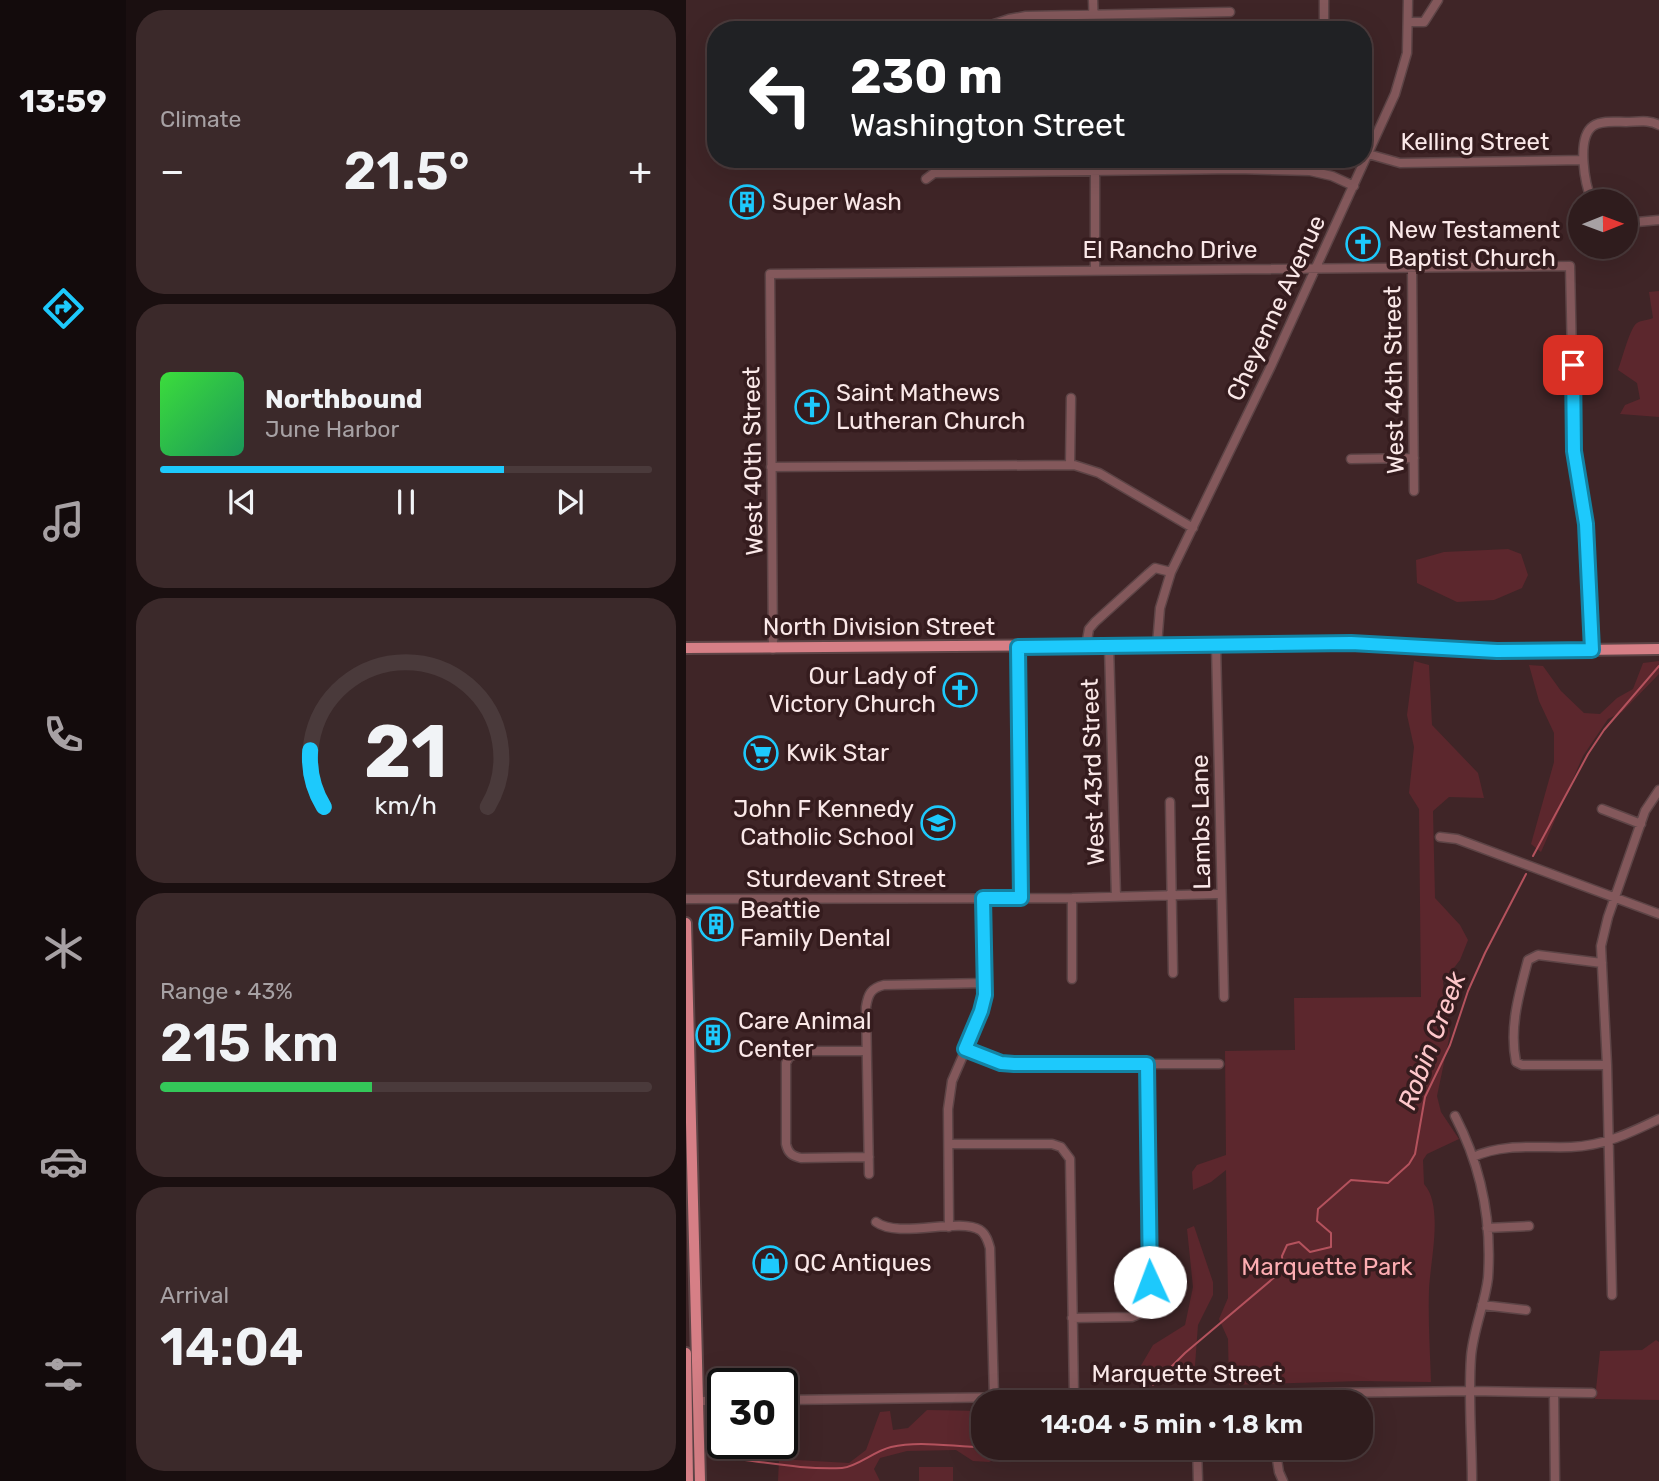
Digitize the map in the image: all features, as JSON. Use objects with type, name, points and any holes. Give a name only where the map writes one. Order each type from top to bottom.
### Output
[{"type":"main road","name":"North Division Street","points":[[686,648],[1351,643],[1497,651],[1659,649]]},
{"type":"main road","points":[[686,923],[690,1401],[688,1481]]},
{"type":"main road","points":[[686,1353],[700,1481]]},
{"type":"street","points":[[1093,0],[1094,21]]},
{"type":"street","points":[[1324,0],[1324,21]]},
{"type":"street","points":[[1408,0],[1409,22],[1424,22],[1438,0]]},
{"type":"street","points":[[1003,21],[1026,16],[1230,12]]},
{"type":"street","name":"Cheyenne Avenue","points":[[1372,145],[1404,69],[1409,22]]},
{"type":"street","points":[[1587,189],[1583,160],[1588,131],[1593,125],[1602,122],[1650,121],[1659,125]]},
{"type":"street","name":"Kelling Street","points":[[1372,155],[1400,163],[1583,160]]},
{"type":"street","points":[[1013,168],[1013,172]]},
{"type":"street","name":"Cheyenne Avenue","points":[[1157,645],[1160,608],[1171,572],[1362,168]]},
{"type":"street","points":[[1095,170],[1095,270]]},
{"type":"street","points":[[926,179],[934,173],[1279,170],[1321,172],[1354,186]]},
{"type":"street","points":[[1638,222],[1659,220]]},
{"type":"street","name":"El Rancho Drive","points":[[770,274],[1570,267],[1574,451],[1586,524],[1592,650]]},
{"type":"street","name":"West 46th Street","points":[[1412,269],[1414,491]]},
{"type":"street","name":"West 40th Street","points":[[770,274],[773,649]]},
{"type":"street","points":[[1070,464],[1071,398]]},
{"type":"street","points":[[1351,459],[1414,458]]},
{"type":"street","points":[[772,467],[1070,464],[1099,473],[1193,528]]},
{"type":"street","points":[[1086,646],[1087,634],[1095,622],[1148,574],[1155,568],[1171,572]]},
{"type":"street","name":"Lambs Lane","points":[[1216,645],[1224,997]]},
{"type":"street","name":"West 43rd Street","points":[[1110,646],[1116,897]]},
{"type":"street","points":[[1018,647],[1021,898]]},
{"type":"street","points":[[1612,1295],[1603,933],[1645,811],[1659,790]]},
{"type":"street","points":[[1170,802],[1173,973]]},
{"type":"street","points":[[1602,809],[1641,824]]},
{"type":"street","points":[[1440,837],[1457,839],[1659,914]]},
{"type":"street","name":"Sturdevant Street","points":[[686,899],[1072,898],[1217,894]]},
{"type":"street","points":[[949,1227],[948,1109],[952,1081],[981,1011],[985,983],[983,898]]},
{"type":"street","points":[[1072,898],[1072,979]]},
{"type":"street","points":[[1602,963],[1538,955],[1528,960],[1514,1021],[1516,1062],[1522,1065],[1607,1065]]},
{"type":"street","points":[[869,1174],[866,1007],[869,993],[876,986],[985,983]]},
{"type":"street","points":[[965,1049],[1001,1063],[1014,1064],[1219,1064]]},
{"type":"street","points":[[866,1051],[803,1051],[789,1057],[786,1063],[788,1151],[801,1158],[869,1157]]},
{"type":"street","points":[[1072,1318],[1138,1315],[1148,1304],[1147,1064]]},
{"type":"street","points":[[1455,1116],[1481,1180],[1487,1228],[1488,1279],[1471,1354],[1472,1481]]},
{"type":"street","points":[[1473,1157],[1501,1149],[1572,1147],[1609,1141],[1659,1119]]},
{"type":"street","points":[[949,1144],[1052,1144],[1061,1147],[1070,1159],[1074,1390]]},
{"type":"street","points":[[876,1222],[892,1228],[971,1227],[979,1230],[988,1240],[994,1390]]},
{"type":"street","points":[[1487,1228],[1529,1226]]},
{"type":"street","points":[[1482,1305],[1526,1310]]},
{"type":"street","name":"Marquette Street","points":[[1373,1394],[1471,1391],[1592,1393]]},
{"type":"street","points":[[1554,1393],[1555,1481]]},
{"type":"street","name":"Marquette Street","points":[[798,1400],[971,1397]]},
{"type":"street","points":[[1198,1460],[1198,1481]]},
{"type":"street","points":[[1277,1460],[1283,1481]]},
{"type":"green space","points":[[1659,291],[1659,417],[1620,414],[1625,405],[1640,399],[1637,383],[1618,370],[1634,326],[1653,318],[1649,292]]},
{"type":"green space","points":[[1508,549],[1521,554],[1528,575],[1522,588],[1494,600],[1457,602],[1417,583],[1416,560],[1444,552]]},
{"type":"green space","name":"Marquette Park","points":[[1414,661],[1429,665],[1432,725],[1478,773],[1484,798],[1449,797],[1433,811],[1435,898],[1460,925],[1468,940],[1460,960],[1443,982],[1450,1034],[1437,1096],[1441,1112],[1459,1139],[1427,1154],[1423,1160],[1424,1184],[1430,1194],[1435,1220],[1429,1290],[1431,1382],[1229,1385],[1228,1339],[1219,1319],[1228,1298],[1226,1170],[1211,1182],[1193,1190],[1192,1172],[1197,1165],[1226,1155],[1225,1051],[1295,1050],[1294,998],[1421,997],[1419,809],[1409,793],[1414,747],[1407,715]]},
{"type":"green space","points":[[1659,661],[1659,674],[1622,712],[1608,719],[1583,756],[1541,852],[1531,844],[1554,762],[1554,733],[1539,701],[1529,665],[1543,666],[1561,691],[1584,713],[1600,714],[1617,698],[1633,689],[1643,663]]},
{"type":"green space","points":[[1194,1226],[1213,1282],[1213,1295],[1198,1325],[1194,1379],[1132,1381],[1153,1345],[1185,1325],[1193,1287],[1187,1229]]},
{"type":"green space","points":[[1656,1340],[1659,1342],[1659,1400],[1595,1399],[1600,1351],[1642,1350]]},
{"type":"green space","points":[[927,1410],[971,1411],[971,1460],[956,1450],[907,1451],[880,1458],[874,1469],[880,1481],[778,1481],[779,1459],[849,1463],[866,1450],[880,1412],[890,1411],[893,1430],[908,1428]]},
{"type":"green space","points":[[919,1467],[953,1467],[953,1481],[919,1481]]},
{"type":"waterway","name":"Robin Creek","points":[[1533,856],[1588,754],[1604,730],[1659,666]]},
{"type":"waterway","name":"Robin Creek","points":[[1153,1385],[1185,1353],[1283,1270],[1282,1256],[1287,1245],[1299,1242],[1310,1252],[1331,1247],[1331,1233],[1317,1221],[1318,1209],[1351,1180],[1388,1183],[1409,1164],[1415,1154],[1425,1097],[1450,1045],[1468,991],[1485,953],[1526,874]]},
{"type":"waterway","name":"Robin Creek","points":[[736,1459],[799,1467],[842,1468],[885,1449],[902,1445],[971,1446]]},
{"type":"place","name":"Super Wash","points":[[747,202]]},
{"type":"place","name":"New Testament Baptist Church","points":[[1363,244]]},
{"type":"place","name":"Saint Mathews Lutheran Church","points":[[812,407]]},
{"type":"place","name":"Our Lady of Victory Church","points":[[960,690]]},
{"type":"place","name":"Kwik Star","points":[[761,753]]},
{"type":"place","name":"John F Kennedy Catholic School","points":[[938,823]]},
{"type":"place","name":"Beattie Family Dental","points":[[716,924]]},
{"type":"place","name":"Care Animal Center","points":[[713,1035]]},
{"type":"place","name":"QC Antiques","points":[[770,1263]]},
{"type":"route","points":[[1150,1282],[1147,1064],[1001,1063],[965,1049],[985,995],[983,898],[1021,898],[1018,647],[1351,643],[1497,651],[1592,650],[1586,524],[1574,451],[1573,365]]}]
